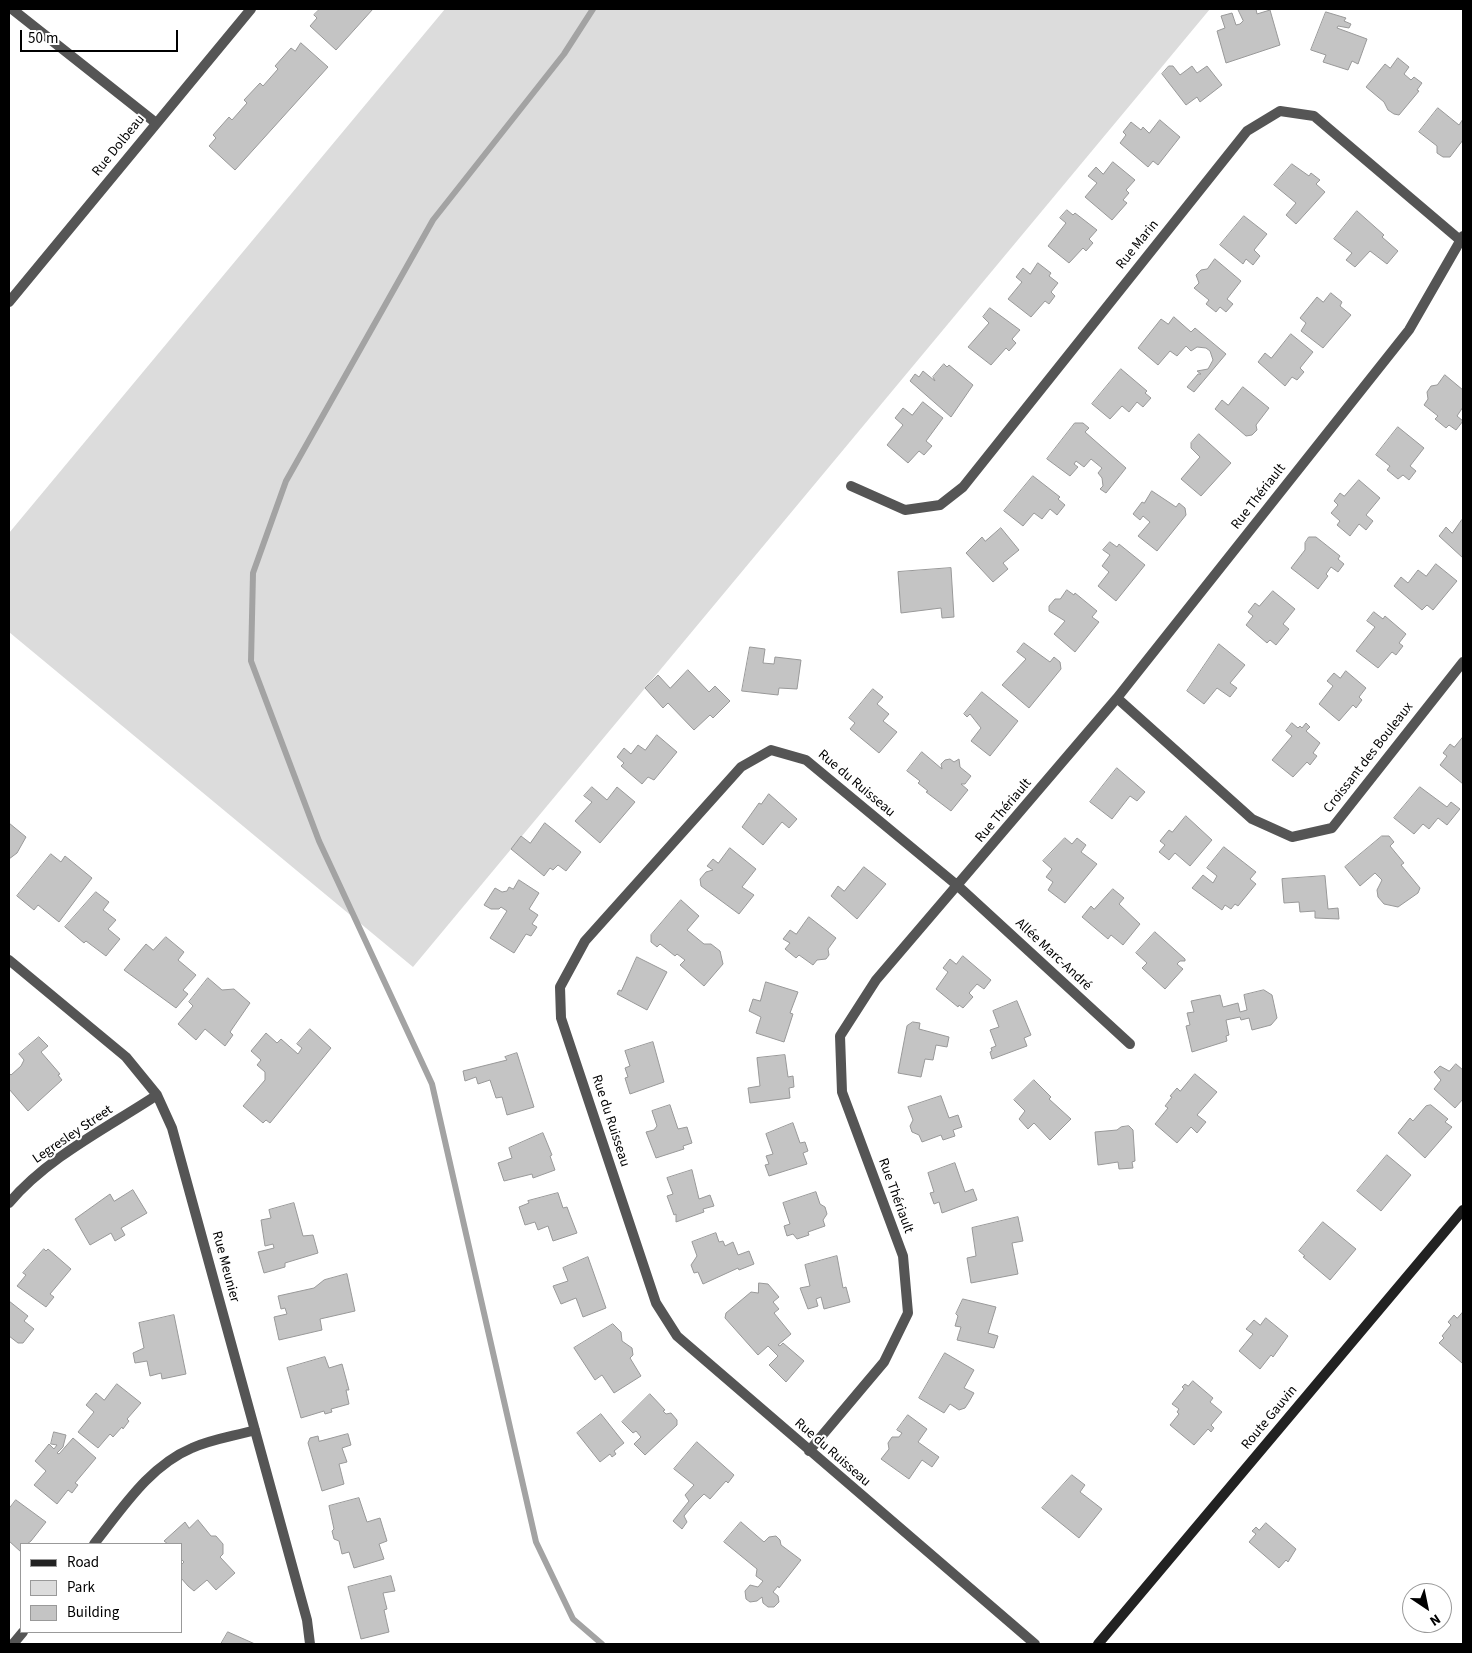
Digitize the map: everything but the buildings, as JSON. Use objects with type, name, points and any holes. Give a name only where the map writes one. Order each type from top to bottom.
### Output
[{"type":"street","points":[[12,9],[156,122]]},
{"type":"street","name":"Rue Dolbeau","points":[[9,302],[251,9]]},
{"type":"street","name":"Rue Marin","points":[[852,486],[905,510],[940,505],[963,487],[1247,131],[1280,111],[1314,116],[1462,238]]},
{"type":"street","name":"Rue Thériault","points":[[809,1451],[884,1362],[908,1313],[902,1256],[842,1092],[840,1036],[876,980],[1117,698],[1409,330],[1462,238]]},
{"type":"street","name":"Croissant des Bouleaux","points":[[1117,698],[1252,819],[1292,837],[1332,828],[1463,662]]},
{"type":"street","name":"Rue du Ruisseau","points":[[958,886],[806,760],[771,750],[741,767],[585,941],[560,986],[561,1018],[656,1303],[678,1336],[1035,1644]]},
{"type":"street","name":"Allée Marc-André","points":[[958,886],[1130,1044]]},
{"type":"street","name":"Rue Meunier","points":[[9,960],[126,1057],[157,1095],[172,1128],[307,1620],[310,1644]]},
{"type":"street","name":"Legresley Street","points":[[9,1203],[20,1190],[49,1165],[157,1095]]},
{"type":"street","name":"Route Gauvin","points":[[1098,1644],[1463,1210]]},
{"type":"street","points":[[95,1543],[144,1482],[168,1461],[192,1448],[255,1430]]},
{"type":"street","points":[[13,1644],[22,1633]]},
{"type":"green space","points":[[445,9],[1210,9],[413,967],[9,632],[9,533]]},
{"type":"waterway","points":[[593,9],[564,54],[433,220],[286,481],[253,573],[251,661],[319,841],[432,1084],[536,1542],[573,1619],[602,1644]]}]
